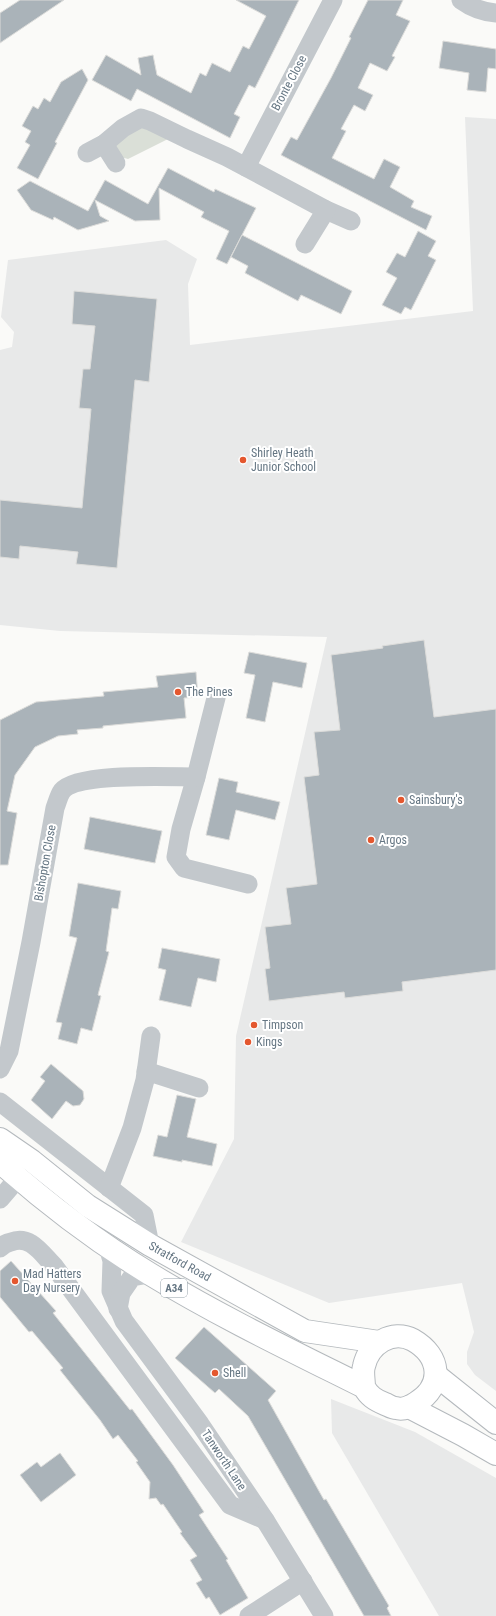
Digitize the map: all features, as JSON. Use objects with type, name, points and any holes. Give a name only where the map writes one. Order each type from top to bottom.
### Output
[{"type":"highway","name":"Stratford Road","points":[[0,1139],[32,1161],[88,1206],[150,1245],[305,1331],[379,1342],[396,1336],[408,1338],[420,1344],[435,1365],[437,1376]]},
{"type":"highway","points":[[18,1178],[32,1161]]},
{"type":"highway","name":"Stratford Road","points":[[0,1162],[18,1178],[108,1247],[149,1274],[207,1307],[364,1387],[368,1394],[379,1402],[397,1408],[409,1408]]},
{"type":"highway","points":[[364,1387],[364,1366],[369,1353],[379,1342]]},
{"type":"highway","points":[[409,1408],[423,1399],[432,1388],[437,1376],[496,1423]]},
{"type":"highway","name":"A34","points":[[409,1408],[496,1454]]},
{"type":"street","name":"Bronte Close","points":[[246,167],[333,0]]},
{"type":"street","points":[[461,0],[472,7],[486,12],[496,13]]},
{"type":"street","points":[[87,153],[104,144],[123,128],[141,118],[150,120],[246,167],[326,210],[351,221]]},
{"type":"street","points":[[104,144],[116,163]]},
{"type":"street","points":[[305,244],[326,210]]},
{"type":"street","points":[[216,698],[196,777],[180,828],[176,856],[184,868],[248,884]]},
{"type":"street","name":"Bishopton Close","points":[[0,1069],[9,1051],[31,942],[55,808],[62,791],[74,783],[96,778],[196,777]]},
{"type":"street","points":[[109,1188],[132,1128],[146,1071],[151,1036]]},
{"type":"street","points":[[146,1071],[199,1088]]},
{"type":"street","points":[[0,1102],[144,1215],[150,1245]]},
{"type":"street","points":[[0,1198],[18,1178]]},
{"type":"street","points":[[0,1248],[3,1245],[17,1239],[31,1242],[54,1266],[230,1505],[265,1520]]},
{"type":"street","name":"Tanworth Lane","points":[[108,1247],[112,1261],[111,1291],[124,1322],[200,1424],[265,1520],[324,1616]]},
{"type":"street","points":[[118,1309],[121,1293],[132,1277],[149,1274]]},
{"type":"street","points":[[249,1616],[304,1582]]},
{"type":"shaded area","points":[[465,117],[496,119],[496,1391],[475,1375],[467,1364],[467,1352],[474,1332],[462,1283],[329,1303],[181,1242],[234,1139],[236,1036],[327,637],[60,631],[0,625],[0,350],[12,347],[14,332],[1,317],[8,260],[166,240],[197,259],[188,284],[190,345],[473,311]]},
{"type":"shaded area","points":[[138,124],[172,137],[128,159],[121,157],[115,145]]},
{"type":"shaded area","points":[[331,1399],[415,1432],[496,1478],[496,1616],[439,1616],[332,1433]]},
{"type":"building","points":[[20,0],[64,0],[0,43],[0,13]]},
{"type":"building","points":[[236,0],[299,0],[255,88],[249,85],[234,114],[240,117],[230,138],[137,89],[131,101],[92,80],[106,55],[141,75],[138,58],[153,55],[157,75],[191,93],[200,73],[206,76],[212,63],[230,72],[243,46],[249,49],[266,16]]},
{"type":"building","points":[[368,0],[403,0],[396,15],[410,21],[392,56],[395,57],[387,71],[370,63],[358,88],[373,95],[365,111],[354,105],[341,129],[346,131],[332,158],[374,179],[384,159],[400,167],[390,187],[414,201],[411,207],[432,216],[426,230],[281,155],[291,137],[297,140],[331,78],[351,38],[349,37]]},
{"type":"building","points":[[443,41],[496,49],[496,69],[488,68],[486,92],[467,90],[469,73],[439,68]]},
{"type":"building","points":[[82,69],[88,80],[55,142],[57,143],[38,179],[17,168],[30,145],[25,142],[31,131],[22,126],[33,106],[38,109],[44,98],[50,102],[61,82]]},
{"type":"building","points":[[168,168],[214,192],[215,189],[256,208],[227,264],[216,259],[229,231],[201,217],[204,212],[159,188],[160,220],[135,221],[95,200],[100,216],[109,221],[78,230],[54,217],[53,220],[31,210],[17,190],[30,181],[88,211],[105,180],[148,204]]},
{"type":"building","points":[[418,231],[436,241],[428,256],[436,260],[411,310],[405,307],[401,314],[382,305],[397,278],[386,272],[397,253],[405,257]]},
{"type":"building","points":[[242,235],[352,291],[341,314],[301,295],[298,301],[245,273],[248,266],[231,257]]},
{"type":"building","points":[[74,291],[157,299],[149,382],[135,380],[117,568],[76,564],[78,552],[20,546],[19,559],[0,557],[0,500],[82,508],[91,409],[79,408],[83,369],[90,369],[95,326],[72,324]]},
{"type":"building","name":"Sainsbury's","points":[[424,640],[434,717],[496,709],[496,970],[402,982],[403,991],[345,998],[344,992],[269,1001],[265,969],[270,968],[265,927],[291,924],[286,888],[317,884],[304,777],[319,775],[314,732],[340,730],[331,655],[383,648],[382,646]]},
{"type":"building","points":[[249,652],[307,663],[302,688],[273,682],[265,722],[246,718],[255,675],[244,673]]},
{"type":"building","points":[[196,672],[198,697],[184,698],[186,718],[77,730],[78,734],[58,736],[35,747],[15,775],[7,811],[17,813],[8,865],[0,865],[0,720],[36,702],[104,696],[103,692],[158,687],[156,676]]},
{"type":"building","points":[[219,778],[238,782],[236,792],[280,802],[275,820],[236,810],[229,840],[206,835]]},
{"type":"building","points":[[90,817],[162,831],[155,863],[84,849]]},
{"type":"building","points":[[78,883],[121,891],[118,909],[112,908],[106,951],[109,952],[98,995],[101,996],[92,1031],[81,1028],[77,1044],[58,1039],[62,1023],[56,1022],[77,938],[69,936]]},
{"type":"building","points":[[162,948],[220,959],[216,982],[198,978],[191,1007],[159,1000],[166,970],[158,968]]},
{"type":"building","points":[[51,1064],[83,1091],[84,1099],[80,1105],[73,1106],[66,1101],[52,1119],[31,1100],[45,1081],[40,1077]]},
{"type":"building","points":[[177,1095],[196,1099],[187,1137],[217,1144],[212,1166],[153,1156],[158,1135],[167,1137]]},
{"type":"building","points":[[11,1261],[56,1311],[53,1313],[130,1410],[132,1409],[173,1465],[204,1512],[199,1515],[228,1559],[226,1560],[248,1598],[220,1615],[209,1597],[206,1599],[196,1583],[202,1580],[190,1560],[197,1556],[180,1533],[182,1532],[163,1504],[161,1505],[156,1498],[149,1499],[150,1482],[136,1462],[138,1461],[118,1435],[113,1439],[100,1420],[60,1370],[63,1368],[32,1331],[29,1332],[0,1297],[0,1271]]},
{"type":"building","points":[[204,1327],[276,1391],[268,1400],[324,1500],[326,1499],[389,1606],[387,1608],[391,1616],[364,1616],[248,1416],[219,1389],[215,1393],[175,1358]]},
{"type":"building","points":[[60,1453],[76,1475],[41,1502],[20,1475],[37,1462],[41,1467]]},
{"type":"place","name":"Shirley Heath Junior School","points":[[243,460]]},
{"type":"place","name":"The Pines","points":[[178,692]]},
{"type":"place","name":"Sainsbury's","points":[[401,800]]},
{"type":"place","name":"Argos","points":[[371,840]]},
{"type":"place","name":"Timpson","points":[[254,1025]]},
{"type":"place","name":"Kings","points":[[248,1042]]},
{"type":"place","name":"Mad Hatters Day Nursery","points":[[15,1281]]},
{"type":"place","name":"Shell","points":[[215,1373]]}]
